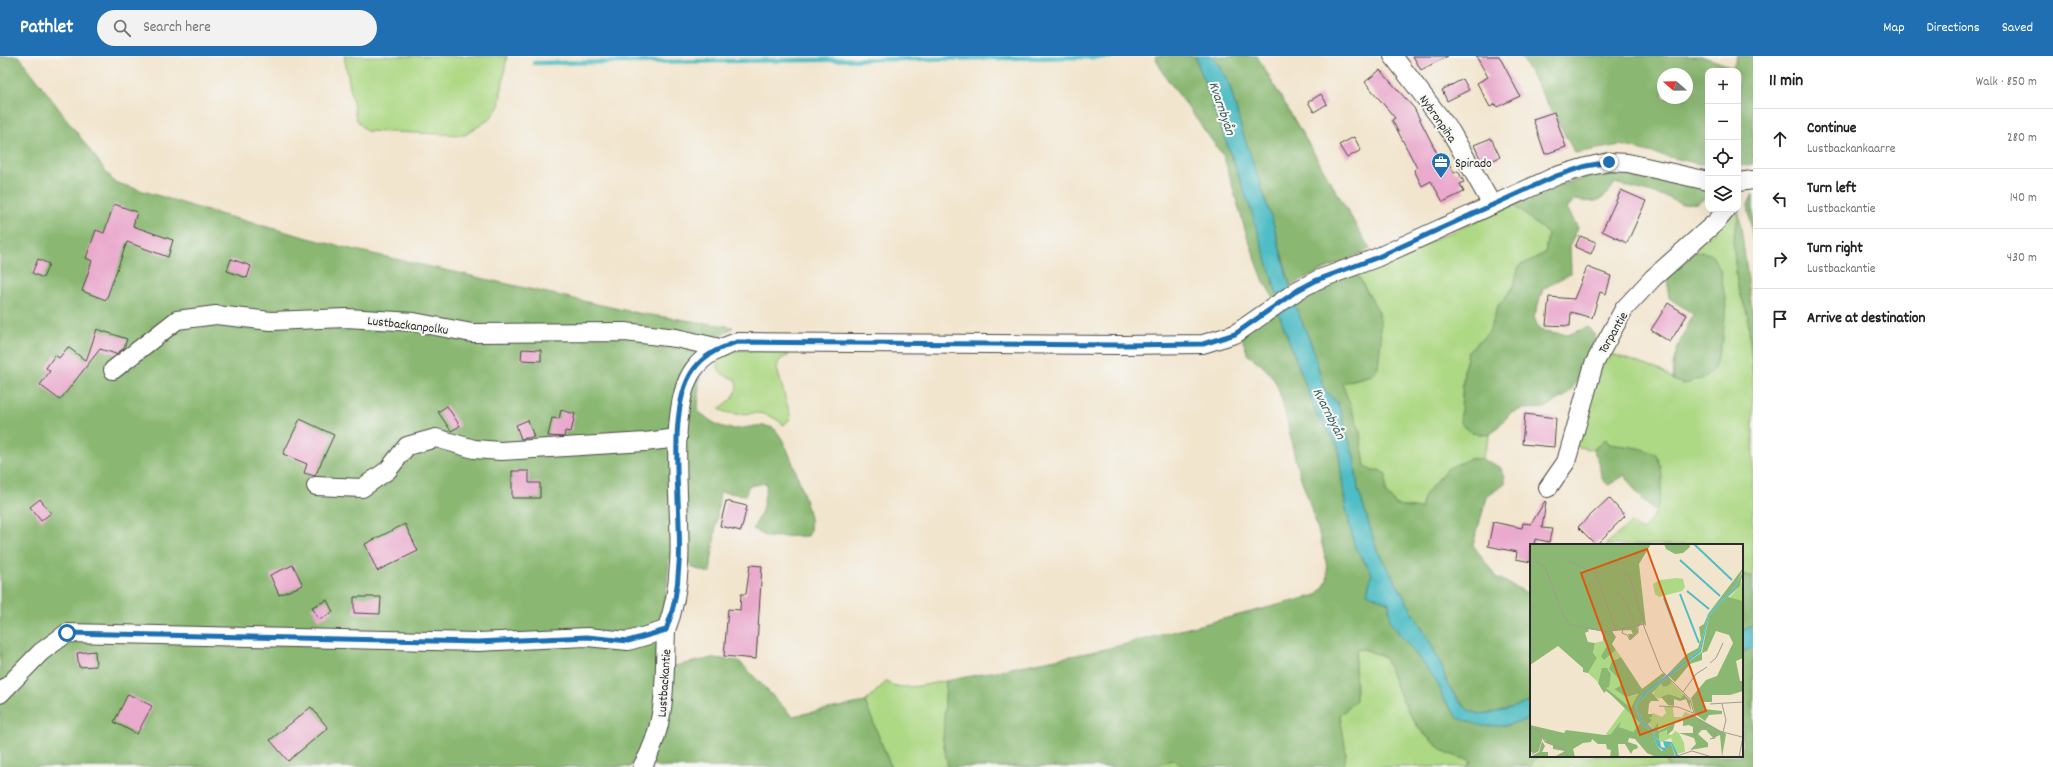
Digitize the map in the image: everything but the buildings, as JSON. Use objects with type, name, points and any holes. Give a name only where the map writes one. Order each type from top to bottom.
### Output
[{"type":"street","name":"Nybronpiha","points":[[1393,56],[1451,132],[1492,205]]},
{"type":"street","name":"Lustbackantie","points":[[642,767],[651,752],[659,730],[662,705],[666,630],[670,620],[679,564],[678,438],[680,400],[694,369],[706,356],[720,348],[737,342],[1120,345],[1203,344],[1235,334],[1298,290],[1317,280],[1376,258],[1556,176],[1586,166],[1609,162],[1628,163],[1705,180]]},
{"type":"street","points":[[1741,182],[1753,180]]},
{"type":"street","name":"Torpantie","points":[[1548,488],[1566,462],[1594,364],[1624,309],[1652,278],[1716,222],[1725,212]]},
{"type":"street","name":"Lustbackanpolku","points":[[113,370],[177,320],[216,316],[271,321],[346,318],[414,322],[472,333],[625,332],[676,338],[720,348]]},
{"type":"street","points":[[316,486],[362,488],[388,470],[407,446],[436,438],[474,449],[501,452],[645,442],[678,438]]},
{"type":"street","points":[[0,694],[41,652],[67,633],[478,642],[587,637],[628,641],[666,630]]},
{"type":"green space","points":[[0,56],[19,56],[114,182],[208,211],[342,247],[637,313],[733,327],[700,352],[698,411],[723,427],[738,429],[768,426],[773,428],[778,433],[790,455],[805,498],[810,518],[810,530],[808,536],[767,537],[753,529],[762,511],[767,483],[748,486],[746,495],[720,492],[710,573],[693,568],[684,558],[669,558],[660,669],[713,658],[739,661],[792,716],[865,702],[891,767],[659,767],[635,758],[630,767],[0,767]]},
{"type":"green space","points":[[344,56],[507,56],[499,106],[490,119],[465,135],[366,131],[356,119]]},
{"type":"green space","points":[[1155,56],[1195,56],[1251,210],[1278,297],[1275,300],[1264,282],[1246,233],[1224,157],[1163,73]]},
{"type":"green space","points":[[1213,56],[1257,56],[1370,249],[1301,280],[1291,287],[1274,226],[1240,124],[1229,83]]},
{"type":"green space","points":[[1521,56],[1701,56],[1733,67],[1737,56],[1753,56],[1753,164],[1741,166],[1741,68],[1705,68],[1705,164],[1699,164],[1620,145],[1575,153]]},
{"type":"green space","points":[[1604,173],[1702,186],[1705,189],[1705,198],[1698,203],[1681,204],[1667,197],[1615,183],[1606,195],[1598,200],[1574,200],[1567,208],[1578,228],[1570,245],[1571,273],[1543,289],[1534,317],[1539,330],[1568,335],[1588,327],[1596,337],[1574,386],[1565,396],[1545,408],[1522,409],[1511,413],[1490,435],[1472,433],[1460,423],[1464,371],[1468,352],[1489,332],[1498,306],[1513,288],[1519,266],[1545,253],[1548,234],[1514,205],[1558,186]]},
{"type":"green space","points":[[1753,194],[1753,240],[1748,204]]},
{"type":"green space","points":[[1514,205],[1548,234],[1545,253],[1519,266],[1513,288],[1498,306],[1489,332],[1468,352],[1464,371],[1461,406],[1472,433],[1490,435],[1482,459],[1469,459],[1422,509],[1398,506],[1386,493],[1372,471],[1365,466],[1359,428],[1341,383],[1372,375],[1379,312],[1358,276],[1352,275]]},
{"type":"green space","points":[[1735,212],[1739,213],[1733,240],[1737,283],[1748,317],[1753,378],[1753,577],[1743,574],[1743,544],[1606,544],[1631,523],[1643,531],[1658,507],[1660,500],[1662,485],[1661,465],[1639,448],[1609,444],[1606,439],[1593,450],[1575,446],[1606,352],[1659,370],[1682,384],[1690,383],[1701,252],[1690,254]]},
{"type":"green space","points":[[1739,213],[1753,317],[1753,378],[1748,317],[1737,283],[1733,240]]},
{"type":"green space","points":[[1701,252],[1711,254],[1720,269],[1726,304],[1723,339],[1714,368],[1704,379],[1693,380],[1690,383],[1682,384],[1673,380],[1674,363],[1678,346],[1693,314],[1669,298],[1668,273],[1690,254]]},
{"type":"green space","points":[[1352,275],[1358,276],[1379,312],[1381,340],[1378,367],[1372,375],[1342,383],[1359,428],[1365,466],[1372,471],[1379,470],[1386,474],[1386,493],[1397,506],[1421,509],[1425,494],[1448,468],[1469,459],[1482,459],[1500,467],[1505,476],[1505,483],[1487,497],[1473,545],[1496,577],[1530,594],[1530,702],[1496,712],[1479,714],[1468,710],[1448,686],[1441,665],[1430,642],[1377,550],[1358,489],[1354,457],[1338,404],[1324,389],[1311,343],[1294,303],[1314,288]]},
{"type":"green space","points":[[1279,308],[1279,314],[1317,415],[1338,446],[1345,504],[1355,548],[1372,573],[1367,593],[1389,603],[1390,622],[1436,680],[1443,698],[1458,718],[1504,726],[1530,718],[1530,757],[1537,757],[1529,767],[1466,767],[1472,761],[1446,752],[1422,731],[1407,709],[1401,697],[1385,657],[1364,649],[1357,650],[1355,658],[1356,700],[1340,715],[1346,753],[1344,767],[1185,767],[1173,760],[1148,767],[948,767],[943,740],[946,681],[1106,649],[1317,595],[1323,588],[1327,580],[1325,556],[1316,522],[1296,462],[1279,391],[1277,385],[1267,370],[1248,355],[1241,335]]},
{"type":"green space","points":[[739,350],[789,352],[788,356],[780,360],[777,369],[791,418],[784,425],[765,414],[736,414],[728,413],[719,409],[730,400],[737,388],[735,379],[720,372],[718,362],[720,357]]},
{"type":"green space","points":[[1606,439],[1609,444],[1639,448],[1656,454],[1661,468],[1662,482],[1656,511],[1631,485],[1625,475],[1609,485],[1605,482],[1600,473],[1597,456],[1593,450]]},
{"type":"green space","points":[[1743,574],[1753,577],[1753,625],[1743,630]]},
{"type":"green space","points":[[1753,647],[1753,767],[1669,767],[1664,757],[1743,757],[1743,652]]},
{"type":"green space","points":[[1357,649],[1364,649],[1385,657],[1395,684],[1407,709],[1422,732],[1432,742],[1447,753],[1473,761],[1466,767],[1344,767],[1346,753],[1340,715],[1356,700],[1355,658]]},
{"type":"green space","points":[[946,681],[943,740],[948,767],[891,767],[865,702],[886,682],[893,685],[907,687]]},
{"type":"green space","points":[[1537,757],[1664,757],[1669,767],[1529,767]]},
{"type":"green space","points":[[1173,760],[1185,767],[1148,767]]},
{"type":"water","name":"Kvarnbyån","points":[[1195,56],[1213,56],[1229,83],[1240,124],[1274,226],[1294,303],[1311,343],[1324,389],[1338,404],[1354,457],[1358,489],[1377,550],[1430,642],[1441,665],[1448,686],[1459,701],[1468,710],[1479,714],[1496,712],[1530,702],[1530,718],[1504,726],[1482,726],[1458,718],[1443,698],[1436,680],[1390,622],[1389,603],[1367,593],[1372,573],[1355,548],[1345,504],[1338,446],[1317,415],[1279,314],[1278,297],[1251,210]]},
{"type":"water","points":[[1753,625],[1753,647],[1743,652],[1743,630]]},
{"type":"waterway","points":[[534,63],[1110,57]]},
{"type":"place","name":"Spirado","points":[[1441,179]]},
{"type":"route","points":[[67,633],[308,640],[478,642],[587,637],[628,641],[666,630],[670,620],[679,564],[678,438],[680,400],[694,369],[706,356],[720,348],[737,342],[1120,345],[1203,344],[1235,334],[1298,290],[1317,280],[1376,258],[1556,176],[1586,166],[1609,162]]}]
